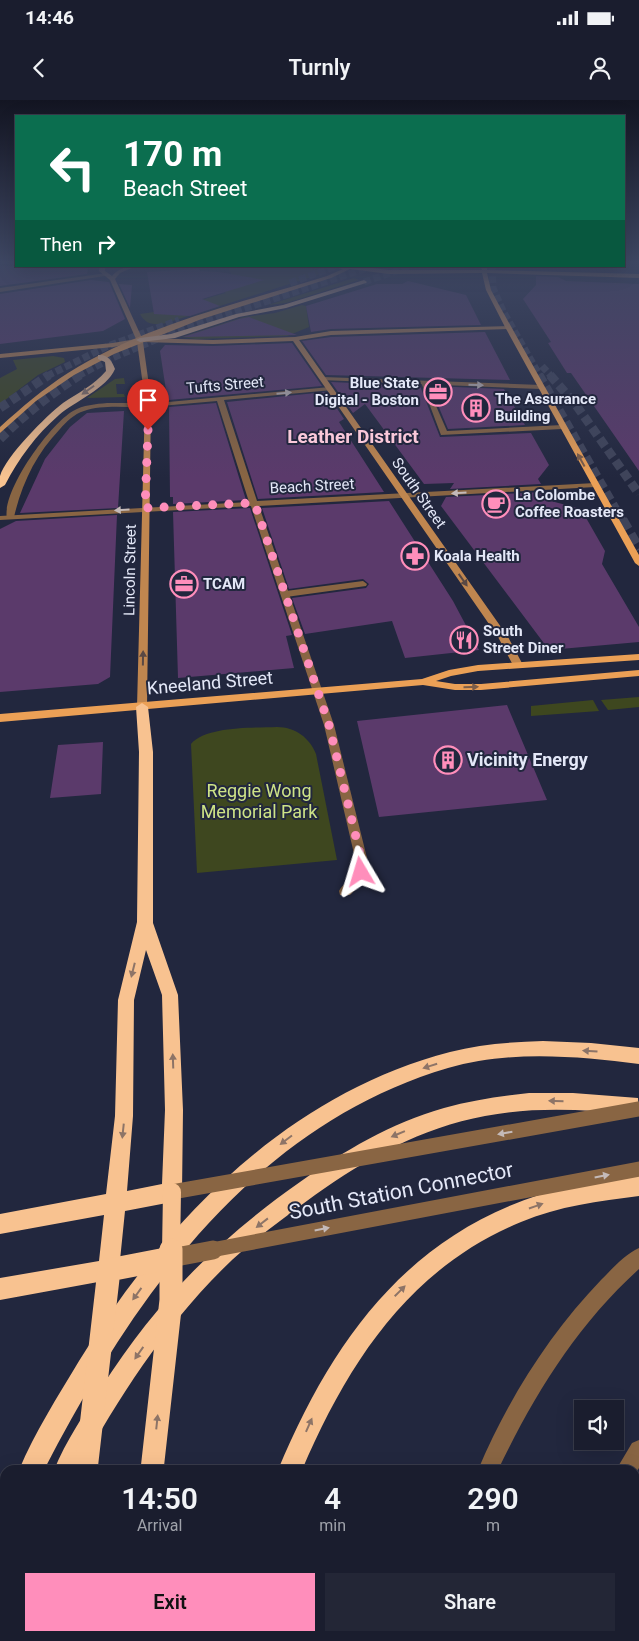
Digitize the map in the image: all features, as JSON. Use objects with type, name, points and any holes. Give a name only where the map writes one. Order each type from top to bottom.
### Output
[{"type":"highway","points":[[140,340],[179,334]]},
{"type":"highway","points":[[0,485],[20,450],[35,433],[64,406],[110,372],[111,369],[108,361],[101,357]]},
{"type":"highway","points":[[87,1465],[109,1270],[124,1116],[126,1000],[145,922],[146,752],[142,707]]},
{"type":"highway","points":[[145,922],[170,995],[174,1110],[170,1300],[153,1465]]},
{"type":"highway","points":[[34,1465],[106,1340],[158,1266],[198,1218],[225,1191],[249,1169],[296,1132],[342,1103],[384,1082],[449,1060],[533,1049],[565,1049],[639,1056]]},
{"type":"highway","points":[[69,1465],[94,1420],[118,1384],[178,1303],[224,1254],[251,1231],[336,1168],[388,1138],[415,1126],[464,1111],[542,1101],[581,1102],[639,1108]]},
{"type":"highway","points":[[292,1465],[333,1378],[354,1346],[400,1290],[428,1266],[469,1236],[514,1214],[574,1195],[639,1186]]},
{"type":"highway","points":[[0,1224],[172,1192]]},
{"type":"highway","points":[[0,1289],[171,1258]]},
{"type":"main road","name":"Lincoln Street","points":[[137,334],[140,340],[149,405],[145,508],[142,707]]},
{"type":"main road","points":[[0,431],[44,393],[101,357],[158,334]]},
{"type":"main road","points":[[0,356],[113,345],[140,340],[189,342],[295,339],[326,334]]},
{"type":"main road","points":[[512,334],[639,563]]},
{"type":"main road","name":"South Street","points":[[295,339],[503,637],[518,665]]},
{"type":"main road","points":[[55,351],[81,352],[101,357]]},
{"type":"main road","name":"Kneeland Street","points":[[0,718],[423,682],[459,671],[639,657]]},
{"type":"main road","name":"Kneeland Street","points":[[423,682],[456,687],[481,687],[639,673]]},
{"type":"street","points":[[323,379],[541,388]]},
{"type":"street","points":[[423,382],[444,433],[562,427]]},
{"type":"street","name":"Tufts Street","points":[[10,517],[14,498],[24,472],[44,441],[73,414],[91,407],[149,405],[330,389]]},
{"type":"street","points":[[220,399],[253,503],[286,594],[333,737],[362,867],[359,876],[345,892]]},
{"type":"street","name":"Beach Street","points":[[0,518],[145,508],[595,485]]},
{"type":"street","points":[[286,594],[364,584]]},
{"type":"street","name":"South Station Connector","points":[[172,1192],[639,1108]]},
{"type":"street","name":"South Station Connector","points":[[171,1258],[639,1169]]},
{"type":"street","points":[[490,1465],[524,1397],[560,1340],[602,1291],[639,1257]]},
{"type":"street","points":[[629,1465],[639,1450]]},
{"type":"green space","points":[[192,334],[292,334],[287,336],[196,339],[182,337]]},
{"type":"green space","points":[[53,356],[64,358],[65,362],[38,375],[0,404],[0,378],[17,369],[13,360]]},
{"type":"green space","points":[[124,378],[125,384],[116,384],[117,394],[124,394],[125,397],[87,398],[115,379]]},
{"type":"green space","points":[[639,697],[639,707],[608,710],[601,700]]},
{"type":"green space","points":[[593,700],[599,711],[531,716],[531,706]]},
{"type":"green space","name":"Reggie Wong Memorial Park","points":[[277,727],[290,729],[301,734],[310,743],[316,754],[337,860],[197,873],[191,744],[198,738],[219,731]]},
{"type":"building","points":[[0,334],[80,334],[0,344]]},
{"type":"building","points":[[193,334],[297,335],[183,337]]},
{"type":"building","points":[[486,334],[510,380],[326,375],[302,341],[331,337]]},
{"type":"building","points":[[546,334],[639,334],[639,471],[571,373],[567,373],[548,343],[551,342]]},
{"type":"building","points":[[292,343],[322,386],[169,400],[167,397],[160,351],[165,345],[213,346]]},
{"type":"building","points":[[331,382],[420,386],[440,437],[531,433],[549,465],[538,479],[541,484],[450,489],[454,483],[424,484],[365,404],[353,413]]},
{"type":"building","name":"The Assurance Building","points":[[430,386],[504,389],[525,425],[448,429]]},
{"type":"building","points":[[326,392],[344,419],[339,422],[384,492],[258,499],[227,402]]},
{"type":"building","points":[[216,403],[246,500],[173,504],[173,497],[170,497],[169,407]]},
{"type":"building","points":[[124,411],[118,508],[20,513],[45,459],[70,427],[87,413]]},
{"type":"building","points":[[545,492],[551,501],[581,509],[605,551],[602,564],[639,627],[639,642],[549,650],[441,506],[446,497]]},
{"type":"building","points":[[389,501],[453,601],[479,650],[405,658],[392,621],[305,634],[292,598],[366,588],[369,584],[363,579],[289,589],[262,508]]},
{"type":"building","points":[[250,508],[292,635],[286,636],[294,668],[178,678],[173,512]]},
{"type":"building","points":[[117,515],[110,677],[98,684],[0,692],[0,529],[16,521]]},
{"type":"building","name":"Vicinity Energy","points":[[507,705],[547,800],[379,817],[357,721]]},
{"type":"building","points":[[103,742],[101,794],[50,798],[58,745]]},
{"type":"tunnel","points":[[49,375],[108,346],[141,334]]},
{"type":"tunnel","points":[[78,376],[110,359],[169,334]]},
{"type":"tunnel","points":[[516,334],[540,376]]},
{"type":"tunnel","points":[[542,366],[551,376]]},
{"type":"tunnel","points":[[0,408],[49,375]]},
{"type":"tunnel","points":[[0,439],[38,405],[80,375]]},
{"type":"tunnel","points":[[539,375],[623,522]]},
{"type":"tunnel","points":[[550,375],[576,405],[639,494]]},
{"type":"tunnel","points":[[622,520],[639,550]]},
{"type":"place","name":"Blue State Digital - Boston","points":[[438,392]]},
{"type":"place","name":"The Assurance Building","points":[[476,408]]},
{"type":"place","name":"La Colombe Coffee Roasters","points":[[496,504]]},
{"type":"place","name":"Koala Health","points":[[415,556]]},
{"type":"place","name":"TCAM","points":[[184,584]]},
{"type":"place","name":"South Street Diner","points":[[464,640]]},
{"type":"place","name":"Vicinity Energy","points":[[448,760]]},
{"type":"district","name":"Leather District","points":[[353,436]]},
{"type":"route","points":[[148,430],[145,508],[253,503],[257,510],[333,737],[361,858],[361,872]]}]
